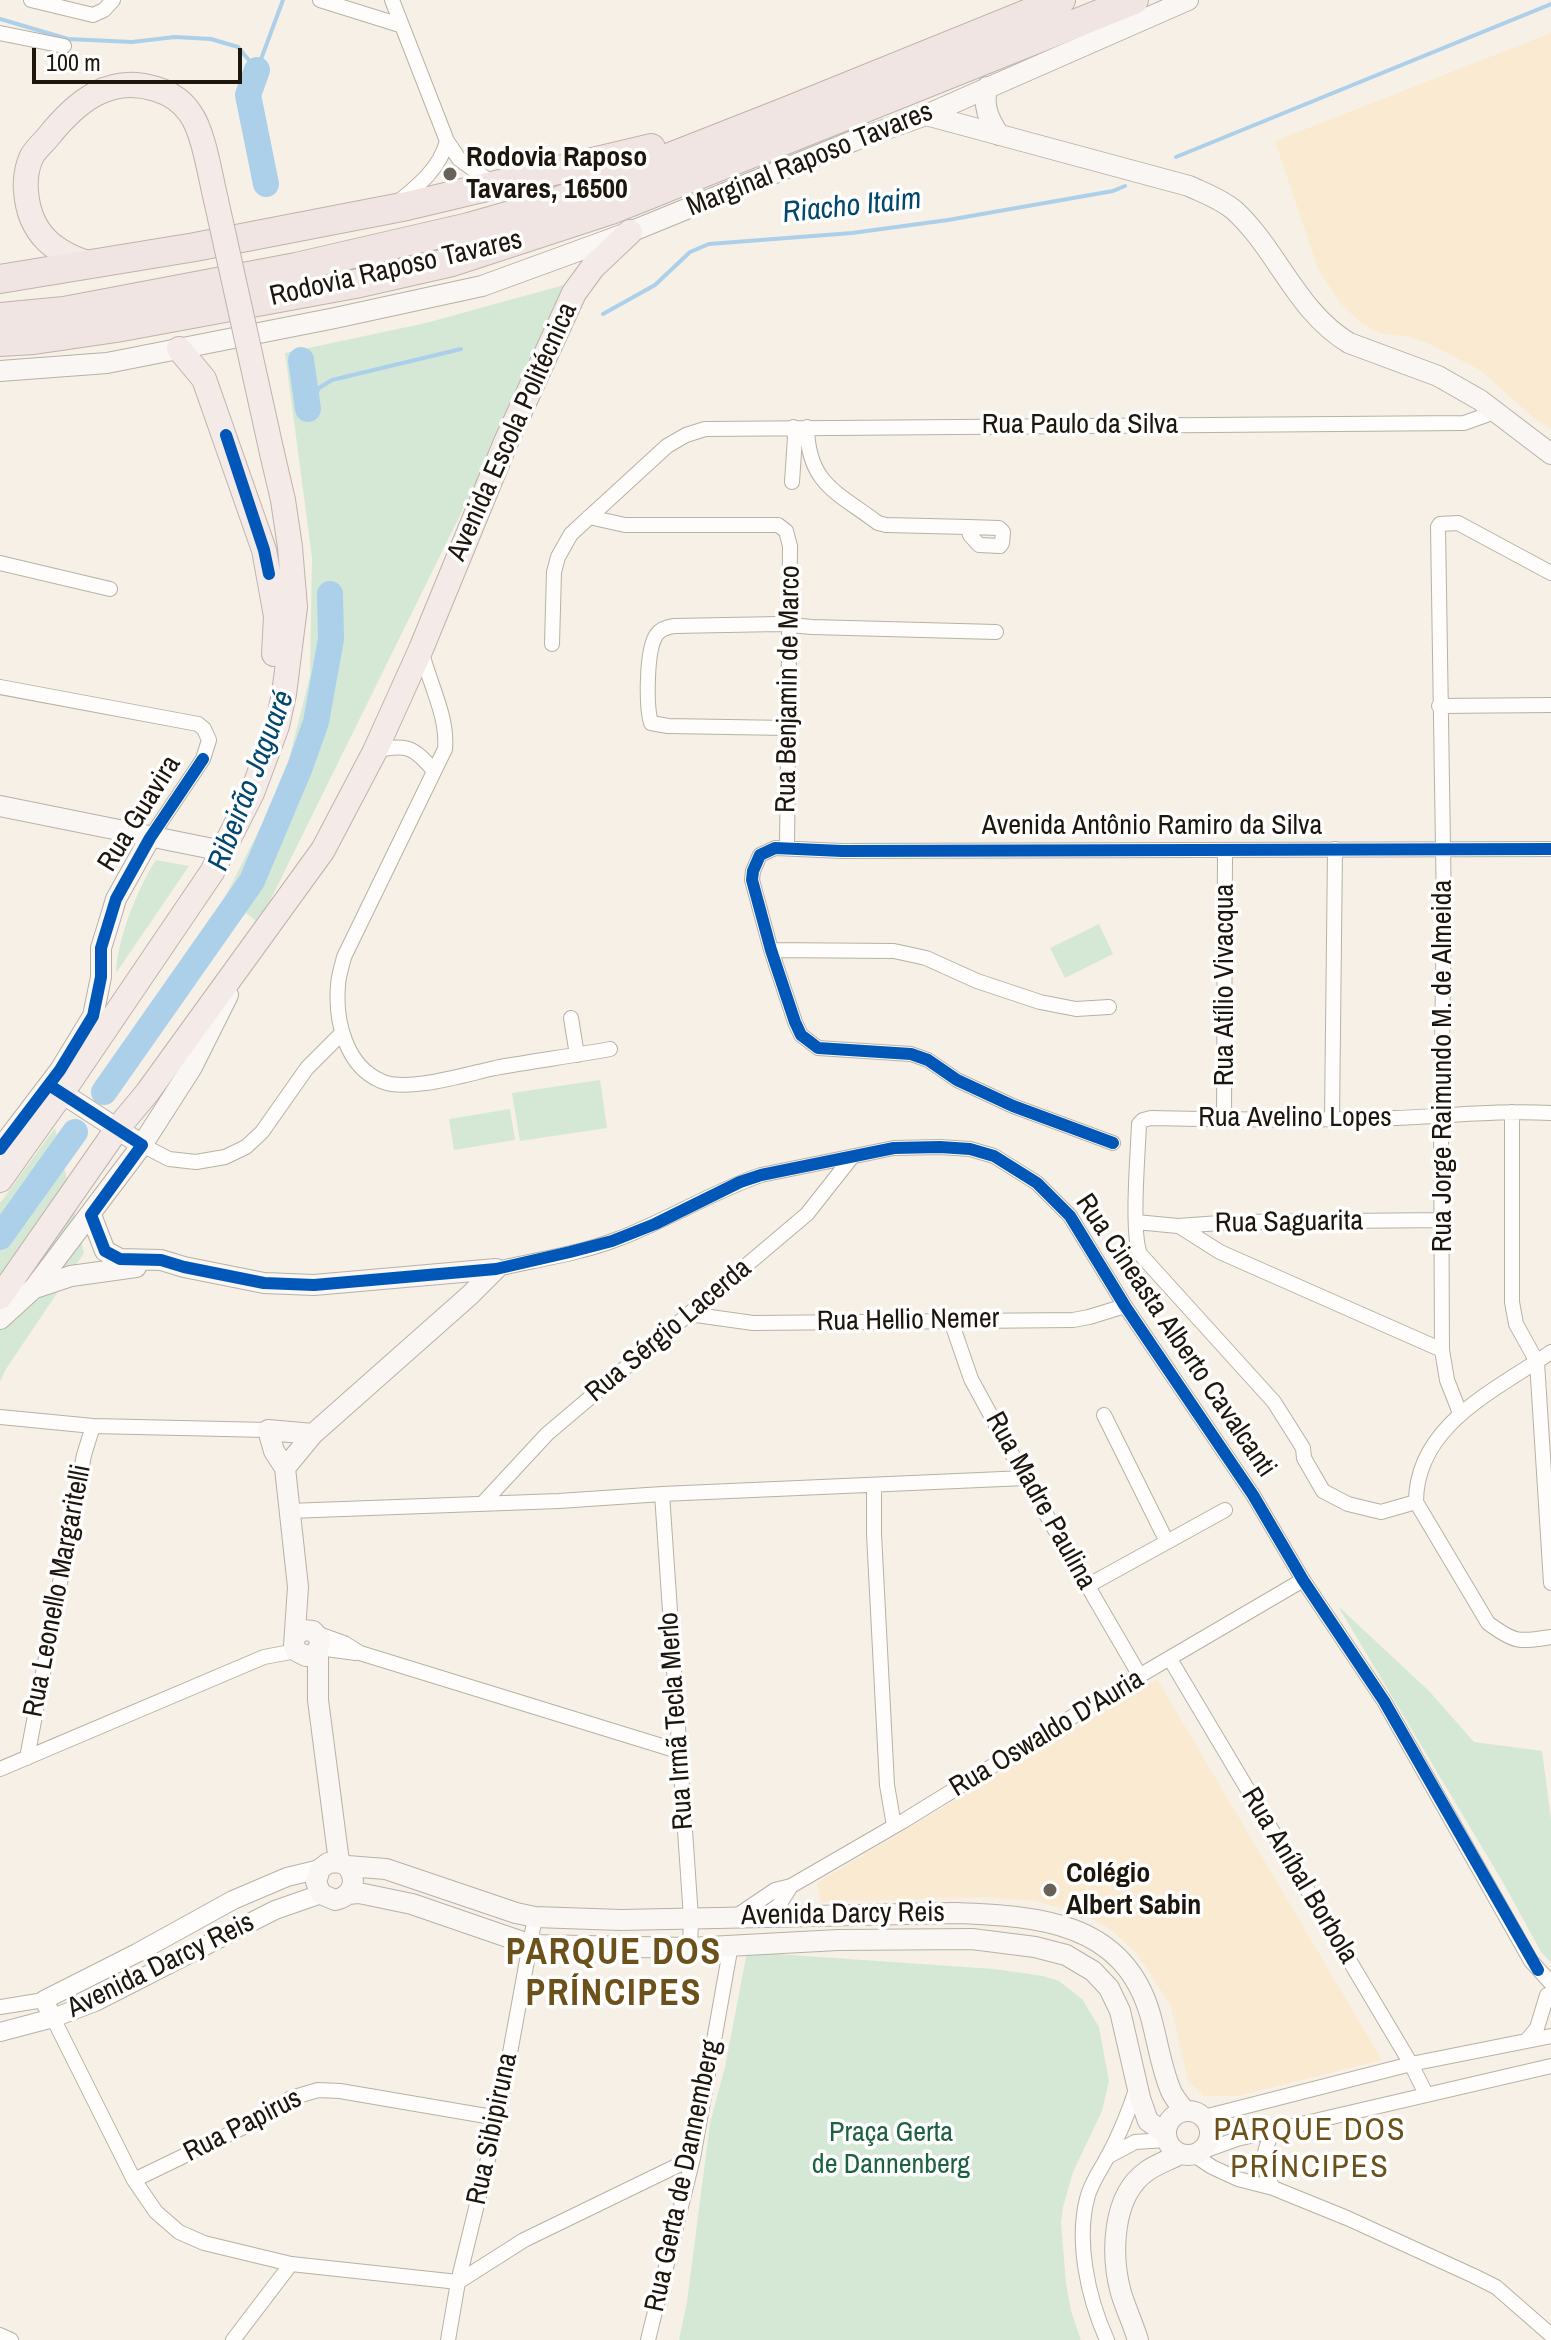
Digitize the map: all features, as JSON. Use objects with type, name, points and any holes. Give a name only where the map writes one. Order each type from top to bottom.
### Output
[{"type":"highway","name":"Rodovia Raposo Tavares","points":[[0,317],[64,311],[296,267],[469,227],[553,203],[1061,0]]},
{"type":"highway","name":"Rodovia Raposo Tavares","points":[[0,342],[116,328],[355,284],[452,262],[611,210],[1134,0]]},
{"type":"highway","points":[[0,1180],[63,1094],[223,851],[252,793],[277,726],[295,607],[290,547],[272,453],[202,141],[190,113],[169,93],[142,85],[117,84],[91,95],[61,120],[32,157],[25,180],[27,204],[34,227],[52,247],[94,265]]},
{"type":"highway","points":[[0,279],[94,265],[393,208],[628,154],[787,111]]},
{"type":"highway","name":"Avenida Escola Politécnica","points":[[0,1297],[112,1125],[147,1093],[323,850],[375,751],[421,649],[506,442],[574,293],[593,267],[630,232]]},
{"type":"highway","points":[[179,349],[204,379],[264,550],[276,616],[271,687],[277,726]]},
{"type":"main road","name":"Marginal Raposo Tavares","points":[[0,371],[107,363],[482,286],[630,232],[853,141],[926,115],[1188,0]]},
{"type":"main road","points":[[987,87],[985,107],[999,135]]},
{"type":"main road","points":[[926,115],[1189,186],[1221,201],[1249,227],[1309,307],[1339,337],[1438,376],[1480,400],[1551,454]]},
{"type":"main road","points":[[0,806],[223,851]]},
{"type":"main road","name":"Rua Guavira","points":[[2,1143],[63,1094],[93,1016],[101,977],[101,948],[113,909],[150,838]]},
{"type":"main road","name":"Avenida Escola Politécnica","points":[[0,1319],[34,1288],[142,1145],[192,1067],[251,952]]},
{"type":"main road","points":[[63,1094],[142,1145]]},
{"type":"main road","points":[[112,1125],[123,1148],[121,1173]]},
{"type":"main road","name":"Rua Cineasta Alberto Cavalcanti","points":[[91,1215],[105,1251],[120,1259],[161,1260],[252,1281],[288,1285],[496,1269]]},
{"type":"main road","name":"Rua Cineasta Alberto Cavalcanti","points":[[34,1288],[71,1276],[134,1267],[161,1270],[184,1267]]},
{"type":"main road","points":[[285,1468],[313,1434],[496,1269]]},
{"type":"main road","points":[[313,1434],[268,1430],[274,1451],[285,1468],[298,1587],[318,1700],[335,1866]]},
{"type":"main road","points":[[335,1866],[352,1872],[354,1880],[348,1894],[335,1900],[321,1894],[316,1882],[335,1866]]},
{"type":"main road","name":"Avenida Darcy Reis","points":[[335,1866],[386,1869],[535,1917],[621,1920],[956,1913],[1043,1920],[1084,1933],[1109,1948],[1131,1972],[1144,1995],[1171,2092],[1195,2114]]},
{"type":"main road","name":"Avenida Darcy Reis","points":[[348,1894],[359,1893],[412,1904],[531,1945],[690,1948],[838,1940],[972,1939],[1035,1947],[1066,1955],[1093,1971],[1109,1988],[1120,2011],[1148,2121],[1181,2147]]},
{"type":"main road","name":"Rua Gerta de Dannemberg","points":[[731,1945],[735,1917]]},
{"type":"main road","points":[[1138,2340],[1121,2291],[1116,2260],[1121,2209],[1132,2186],[1145,2172],[1181,2147],[1210,2139],[1211,2131],[1195,2114],[1173,2116],[1169,2121],[1181,2147]]},
{"type":"street","points":[[31,0],[93,15],[109,5]]},
{"type":"street","points":[[320,0],[400,25]]},
{"type":"street","points":[[392,0],[447,141],[459,159],[495,185]]},
{"type":"street","points":[[0,33],[64,46]]},
{"type":"street","points":[[393,208],[436,167],[447,141]]},
{"type":"street","name":"Rua Paulo da Silva","points":[[552,644],[554,572],[558,557],[571,534],[667,446],[705,429],[1464,423],[1495,412]]},
{"type":"street","points":[[792,482],[795,437],[800,427]]},
{"type":"street","points":[[800,427],[816,472],[843,498],[878,523],[968,527]]},
{"type":"street","name":"Rua Benjamin de Marco","points":[[589,517],[625,525],[778,525],[786,531],[790,546],[787,848]]},
{"type":"street","name":"Rua Jorge Raimundo M. de Almeida","points":[[1460,1413],[1447,1380],[1442,1350],[1440,524],[1458,523],[1551,573]]},
{"type":"street","points":[[0,563],[110,589]]},
{"type":"street","points":[[788,728],[651,723],[648,688],[656,635],[666,628],[680,625],[737,624],[996,632]]},
{"type":"street","points":[[421,649],[445,722],[445,749],[344,957],[338,985],[342,1033],[354,1059],[382,1082],[399,1085],[426,1083],[610,1049]]},
{"type":"street","name":"Rua Guavira","points":[[0,687],[198,724],[204,729],[209,740],[203,759],[150,838]]},
{"type":"street","points":[[1439,706],[1551,705]]},
{"type":"street","points":[[375,751],[391,747],[412,749],[434,771]]},
{"type":"street","name":"Avenida Antônio Ramiro da Silva","points":[[771,950],[752,880],[757,859],[775,848],[842,851],[1551,849]]},
{"type":"street","points":[[1332,1119],[1335,849]]},
{"type":"street","name":"Rua Atílio Vivacqua","points":[[1224,1120],[1225,850]]},
{"type":"street","points":[[1109,1007],[1076,1009],[1040,1002],[977,981],[926,958],[894,951],[771,950],[801,1035],[818,1048],[911,1054],[1013,1106],[1113,1143]]},
{"type":"street","points":[[571,1018],[577,1055]]},
{"type":"street","points":[[142,1145],[169,1159],[196,1162],[225,1157],[246,1147],[262,1132],[307,1068],[342,1033]]},
{"type":"street","points":[[1512,1112],[1512,1302],[1516,1324],[1537,1362],[1551,1583]]},
{"type":"street","name":"Rua Avelino Lopes","points":[[1136,1222],[1139,1124],[1143,1120],[1551,1113]]},
{"type":"street","name":"Rua Cineasta Alberto Cavalcanti","points":[[496,1269],[612,1241],[761,1175],[912,1146],[970,1149],[994,1156],[1037,1183],[1065,1209],[1125,1306],[1253,1495],[1303,1580],[1384,1701],[1550,1993]]},
{"type":"street","name":"Rua Sérgio Lacerda","points":[[483,1503],[547,1434],[807,1214],[852,1157]]},
{"type":"street","name":"Rua Saguarita","points":[[1136,1222],[1178,1226],[1234,1222],[1443,1220]]},
{"type":"street","points":[[1136,1222],[1140,1254],[1274,1402],[1303,1448],[1304,1458],[1323,1491],[1348,1504],[1381,1512],[1416,1502]]},
{"type":"street","points":[[1178,1226],[1220,1252],[1442,1350]]},
{"type":"street","name":"Rua Hellio Nemer","points":[[689,1314],[753,1323],[1073,1320],[1125,1306]]},
{"type":"street","name":"Rua Madre Paulina","points":[[951,1321],[971,1379],[1140,1676]]},
{"type":"street","points":[[1551,1352],[1460,1413],[1434,1441],[1416,1484],[1416,1502],[1488,1623],[1505,1636],[1520,1642],[1551,1637]]},
{"type":"street","points":[[1104,1415],[1167,1542]]},
{"type":"street","points":[[0,1417],[93,1426],[268,1430]]},
{"type":"street","name":"Rua Leonello Margaritelli","points":[[27,1758],[81,1470],[93,1426]]},
{"type":"street","points":[[289,1511],[1025,1478]]},
{"type":"street","points":[[874,1485],[887,1785],[894,1826]]},
{"type":"street","name":"Rua Irmã Tecla Merlo","points":[[662,1494],[691,1918],[690,1948]]},
{"type":"street","points":[[1087,1586],[1225,1510]]},
{"type":"street","name":"Rua Oswaldo D'Auria","points":[[735,1917],[775,1890],[791,1886],[894,1826],[1303,1580]]},
{"type":"street","points":[[0,1769],[264,1657],[308,1643],[360,1653],[678,1751]]},
{"type":"street","name":"Rua Aníbal Borbola","points":[[1170,1659],[1426,2094]]},
{"type":"street","name":"Avenida Darcy Reis","points":[[0,2007],[44,2000],[233,1900],[287,1877],[335,1866]]},
{"type":"street","name":"Rua Oswaldo D'Auria","points":[[763,1917],[779,1905],[791,1886]]},
{"type":"street","name":"Avenida Darcy Reis","points":[[0,2032],[53,2018],[117,1991],[275,1910],[321,1894]]},
{"type":"street","name":"Rua Sibipiruna","points":[[448,2340],[458,2282],[498,2118],[535,1917]]},
{"type":"street","name":"Rua Gerta de Dannemberg","points":[[648,2340],[693,2158],[731,1945]]},
{"type":"street","points":[[117,1991],[115,1977],[122,1961]]},
{"type":"street","points":[[1527,2040],[1537,2028],[1550,1993]]},
{"type":"street","points":[[44,2000],[134,2180],[156,2212],[179,2232],[204,2243],[291,2264],[458,2282],[524,2240],[693,2158]]},
{"type":"street","points":[[1195,2114],[1411,2064],[1551,2036]]},
{"type":"street","points":[[1107,2157],[1135,2142],[1181,2147],[1237,2139],[1551,2063]]},
{"type":"street","points":[[1107,2340],[1096,2313],[1086,2264],[1084,2229],[1089,2194],[1138,2084]]},
{"type":"street","name":"Rua Papirus","points":[[134,2180],[250,2124],[291,2098],[318,2090],[498,2118]]},
{"type":"street","points":[[1273,2130],[1263,2160],[1265,2173],[1273,2188]]},
{"type":"street","points":[[1181,2147],[1238,2179],[1273,2188],[1347,2218],[1496,2287],[1551,2335]]},
{"type":"street","points":[[233,2340],[291,2264]]},
{"type":"street","points":[[0,2335],[11,2340]]},
{"type":"shaded area","points":[[1551,33],[1551,429],[1535,419],[1480,370],[1427,343],[1379,333],[1360,322],[1342,305],[1318,269],[1275,141]]},
{"type":"shaded area","name":"Colégio Albert Sabin","points":[[1157,1679],[1382,2060],[1238,2096],[1204,2096],[1188,2081],[1171,2006],[1138,1955],[1114,1932],[1086,1915],[1035,1901],[982,1897],[821,1902],[817,1883]]},
{"type":"green space","points":[[575,282],[259,923],[225,897],[283,783],[310,676],[312,558],[285,353],[426,323]]},
{"type":"green space","points":[[156,860],[189,866],[116,973],[120,945],[130,914]]},
{"type":"green space","points":[[1099,924],[1113,954],[1065,978],[1050,948]]},
{"type":"green space","points":[[600,1080],[607,1128],[520,1141],[512,1093]]},
{"type":"green space","points":[[510,1109],[515,1140],[454,1150],[449,1119]]},
{"type":"green space","points":[[55,1128],[84,1253],[0,1382],[0,1203]]},
{"type":"green space","points":[[1338,1606],[1429,1691],[1474,1742],[1542,1751],[1551,1819],[1551,1962],[1541,1952],[1504,1884]]},
{"type":"green space","name":"Praça Gerta de Dannenberg","points":[[747,1952],[994,1969],[1059,1981],[1082,1999],[1099,2027],[1109,2081],[1102,2111],[1073,2172],[1061,2223],[1066,2283],[1081,2340],[679,2340],[687,2302],[710,2123],[725,2067]]},
{"type":"waterway","points":[[0,19],[68,39],[132,42],[175,37],[211,39],[238,47],[257,70],[283,0]]},
{"type":"waterway","name":"Riacho Itaim","points":[[1176,157],[1551,4]]},
{"type":"waterway","name":"Ribeirão Jaguaré","points":[[257,70],[248,95],[266,184]]},
{"type":"waterway","name":"Riacho Itaim","points":[[603,314],[655,285],[690,252],[709,244],[852,233],[948,220],[1113,191],[1125,186]]},
{"type":"waterway","name":"Riacho Itaim","points":[[308,409],[319,388],[332,380],[461,349]]},
{"type":"waterway","name":"Ribeirão Jaguaré","points":[[301,360],[308,409]]},
{"type":"waterway","name":"Ribeirão Jaguaré","points":[[104,1092],[252,881],[316,722],[331,639],[330,594]]},
{"type":"waterway","name":"Ribeirão Jaguaré","points":[[0,1237],[75,1132]]},
{"type":"cycle path","points":[[226,435],[269,574]]},
{"type":"cycle path","points":[[0,1149],[60,1070],[93,1016],[101,977],[101,948],[116,899],[150,838],[203,759]]},
{"type":"cycle path","points":[[1113,1143],[1013,1106],[911,1054],[818,1048],[801,1035],[771,950],[752,880],[760,855],[775,848],[842,851],[1551,849]]},
{"type":"cycle path","points":[[49,1085],[142,1145],[91,1215],[105,1251],[120,1259],[161,1260],[264,1283],[314,1285],[496,1269],[612,1241],[761,1175],[894,1148],[970,1149],[994,1156],[1037,1183],[1070,1216],[1125,1306],[1253,1495],[1303,1580],[1384,1701],[1538,1970]]},
{"type":"place","name":"Rodovia Raposo Tavares, 16500","points":[[450,174]]},
{"type":"place","name":"Colégio Albert Sabin","points":[[1050,1890]]},
{"type":"district","name":"PARQUE DOS PRÍNCIPES","points":[[614,1974]]},
{"type":"district","name":"PARQUE DOS PRÍNCIPES","points":[[1310,2150]]}]
